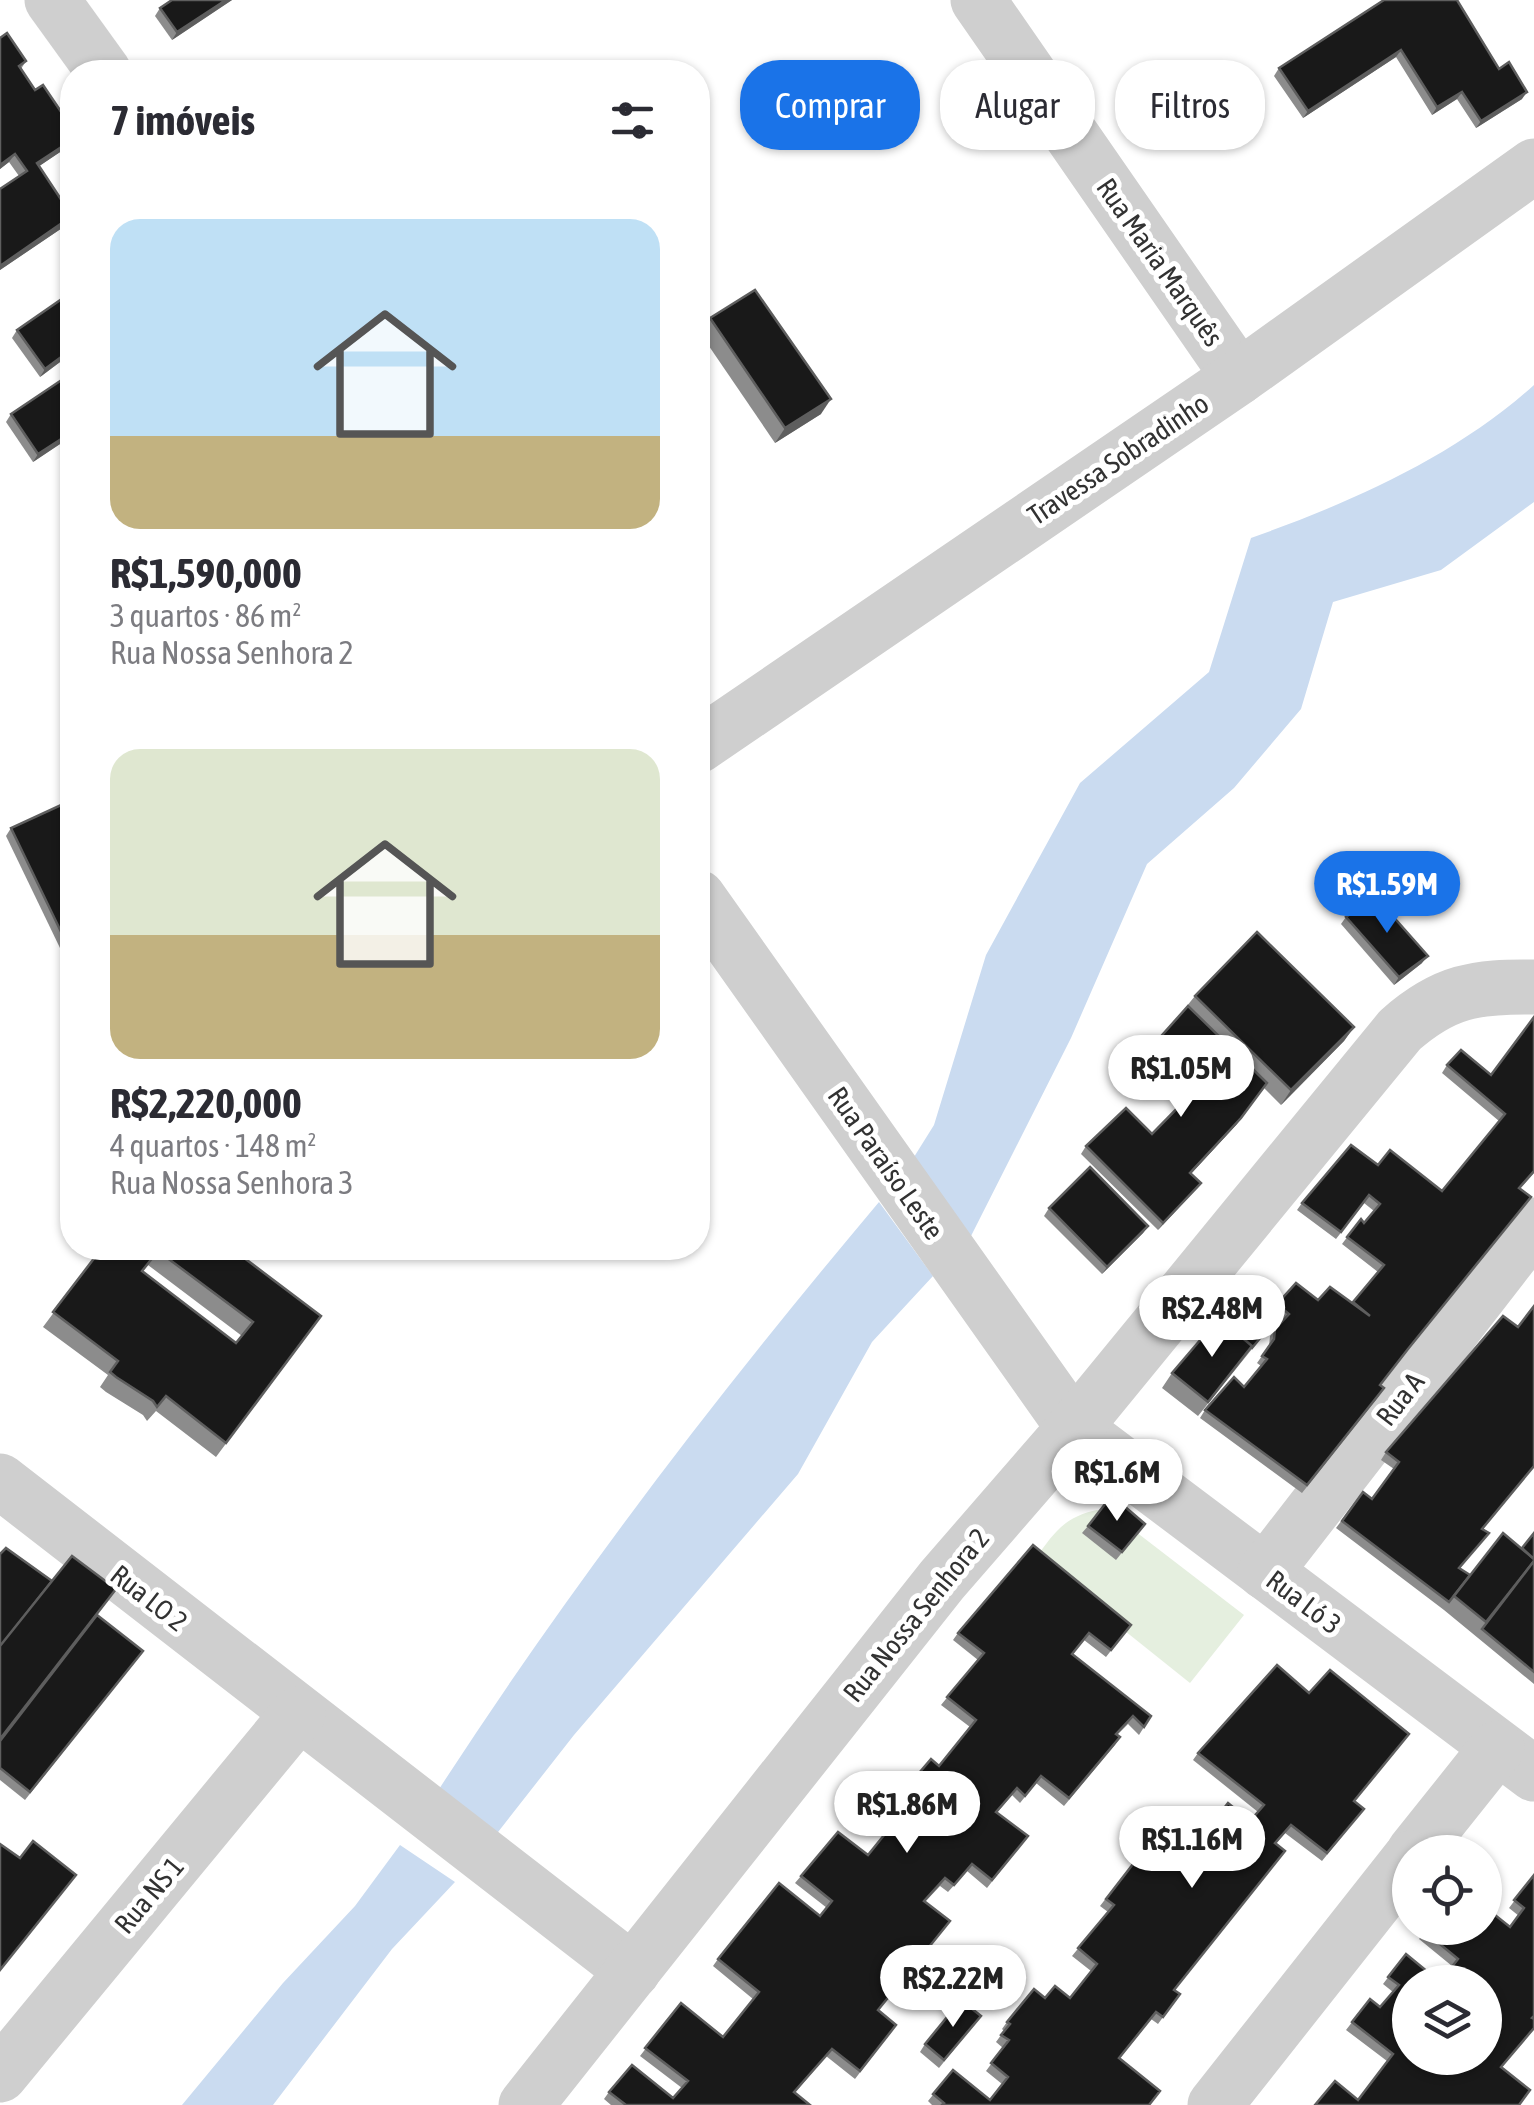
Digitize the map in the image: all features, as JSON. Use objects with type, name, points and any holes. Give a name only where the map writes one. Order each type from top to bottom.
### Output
[{"type":"street","points":[[52,0],[95,60]]},
{"type":"street","name":"Rua Maria Marquês","points":[[978,0],[1239,377]]},
{"type":"street","name":"Travessa Sobradinho","points":[[710,738],[1239,377],[1534,166]]},
{"type":"street","name":"Rua Paraíso Leste","points":[[710,914],[1074,1428]]},
{"type":"street","name":"Rua Nossa Senhora 2","points":[[526,2105],[942,1580],[1074,1428],[1400,1030],[1427,1006],[1458,994],[1514,986]]},
{"type":"street","name":"Rua A","points":[[1266,1572],[1534,1225]]},
{"type":"street","name":"Rua Ló 3","points":[[1074,1428],[1516,1761]]},
{"type":"street","name":"Rua LO 2","points":[[0,1481],[633,1971]]},
{"type":"street","name":"Rua NS 1","points":[[0,2075],[298,1714]]},
{"type":"street","points":[[1434,1835],[1516,1761]]},
{"type":"street","points":[[1215,2105],[1392,1880]]},
{"type":"green space","points":[[1097,1510],[1114,1515],[1244,1615],[1190,1683],[1035,1559],[1068,1522]]},
{"type":"water","points":[[1534,385],[1534,502],[1441,570],[1333,602],[1301,709],[1234,788],[1147,864],[1071,1038],[971,1236],[914,1157],[934,1125],[986,955],[1080,783],[1209,672],[1251,538],[1364,493],[1436,456]]},
{"type":"water","points":[[879,1202],[933,1276],[872,1342],[798,1474],[574,1735],[491,1841],[432,1800],[536,1645],[646,1494]]},
{"type":"water","points":[[400,1845],[455,1882],[392,1949],[273,2105],[182,2105],[283,1983],[355,1906]]},
{"type":"building","points":[[172,0],[226,0],[177,32],[160,8]]},
{"type":"building","points":[[1384,0],[1457,0],[1499,69],[1509,62],[1527,92],[1481,121],[1462,92],[1437,107],[1401,50],[1308,111],[1279,68]]},
{"type":"building","points":[[7,33],[26,61],[19,66],[35,90],[43,85],[60,110],[60,148],[37,163],[60,198],[60,224],[0,266],[0,189],[27,171],[15,154],[0,165],[0,38]]},
{"type":"building","points":[[755,290],[831,399],[785,428],[710,318]]},
{"type":"building","points":[[60,300],[60,358],[45,369],[17,330]]},
{"type":"building","points":[[60,381],[60,440],[38,454],[11,414]]},
{"type":"building","points":[[60,806],[60,930],[11,828]]},
{"type":"building","points":[[1375,896],[1428,956],[1399,977],[1346,917]]},
{"type":"building","points":[[1257,932],[1354,1027],[1291,1090],[1195,996]]},
{"type":"building","points":[[1188,1006],[1267,1083],[1190,1173],[1201,1183],[1163,1223],[1086,1146],[1126,1108],[1152,1134],[1202,1083],[1156,1042]]},
{"type":"building","points":[[1534,1017],[1534,1171],[1519,1188],[1531,1197],[1380,1385],[1384,1388],[1307,1485],[1205,1410],[1234,1377],[1244,1387],[1267,1359],[1262,1356],[1274,1339],[1275,1329],[1289,1314],[1277,1304],[1296,1283],[1318,1300],[1330,1287],[1370,1316],[1353,1302],[1384,1265],[1347,1237],[1380,1204],[1369,1195],[1341,1232],[1302,1203],[1351,1145],[1378,1165],[1390,1150],[1442,1191],[1505,1114],[1447,1065],[1461,1050],[1491,1075]]},
{"type":"building","points":[[1090,1167],[1148,1226],[1107,1267],[1049,1208]]},
{"type":"building","points":[[93,1260],[151,1260],[142,1271],[236,1343],[253,1322],[170,1260],[247,1260],[321,1316],[226,1443],[166,1396],[157,1407],[116,1377],[110,1372],[118,1361],[53,1312]]},
{"type":"building","points":[[1242,1291],[1272,1314],[1256,1333],[1261,1337],[1252,1348],[1219,1319]]},
{"type":"building","points":[[1534,1306],[1534,1466],[1482,1529],[1489,1533],[1459,1568],[1470,1575],[1449,1602],[1342,1521],[1363,1492],[1372,1499],[1399,1462],[1386,1452],[1503,1316],[1518,1327]]},
{"type":"building","points":[[1219,1318],[1252,1346],[1208,1402],[1172,1373]]},
{"type":"building","points":[[1109,1499],[1116,1499],[1145,1524],[1122,1552],[1088,1526]]},
{"type":"building","points":[[1503,1533],[1534,1561],[1486,1622],[1454,1596]]},
{"type":"building","points":[[1534,1533],[1534,1559],[1522,1548]]},
{"type":"building","points":[[1033,1545],[1131,1625],[1111,1650],[1089,1633],[1072,1654],[1151,1716],[1144,1727],[1133,1716],[1069,1798],[1041,1776],[1025,1796],[1017,1788],[996,1812],[1028,1836],[992,1880],[972,1864],[954,1885],[945,1878],[924,1901],[950,1921],[878,2010],[896,2025],[860,2071],[832,2049],[794,2092],[810,2105],[626,2105],[609,2092],[632,2065],[673,2098],[688,2081],[645,2048],[681,2003],[723,2037],[759,1992],[718,1959],[779,1883],[820,1916],[832,1901],[801,1876],[838,1832],[868,1855],[889,1829],[896,1835],[912,1816],[903,1810],[918,1793],[908,1786],[931,1759],[939,1766],[976,1720],[947,1697],[984,1653],[958,1633]]},
{"type":"building","points":[[6,1548],[52,1581],[0,1647],[0,1554]]},
{"type":"building","points":[[72,1556],[116,1589],[0,1739],[0,1646]]},
{"type":"building","points":[[1534,1561],[1534,1672],[1482,1629]]},
{"type":"building","points":[[97,1615],[143,1651],[30,1792],[0,1768],[0,1741]]},
{"type":"building","points":[[1277,1665],[1309,1693],[1330,1670],[1409,1734],[1354,1801],[1364,1809],[1327,1853],[1291,1825],[1275,1843],[1285,1851],[1174,1990],[1180,1994],[1163,2017],[1156,2012],[1119,2058],[1160,2091],[1149,2105],[942,2105],[933,2094],[953,2070],[990,2100],[1008,2077],[991,2063],[1009,2040],[1001,2035],[1010,2024],[1007,2022],[1034,1989],[1045,1998],[1055,1986],[1070,1998],[1097,1964],[1078,1948],[1114,1905],[1106,1899],[1140,1855],[1134,1850],[1153,1827],[1162,1834],[1180,1812],[1206,1831],[1228,1803],[1250,1821],[1264,1805],[1198,1753]]},
{"type":"building","points":[[33,1841],[76,1875],[0,1970],[0,1844],[20,1858]]},
{"type":"building","points":[[1534,1875],[1534,2028],[1502,2066],[1502,1965],[1453,1965],[1458,1959],[1441,1945],[1502,1945],[1502,1921],[1510,1927],[1524,1908],[1514,1900]]},
{"type":"building","points":[[1406,1954],[1419,1965],[1397,1965]]},
{"type":"building","points":[[1392,1993],[1392,2053],[1352,2022],[1370,1999],[1380,2007]]},
{"type":"building","points":[[961,2000],[981,2016],[944,2060],[925,2044]]},
{"type":"building","points":[[1392,2055],[1392,2075],[1502,2075],[1502,2068],[1530,2090],[1519,2105],[1315,2105],[1335,2081],[1358,2100]]}]
